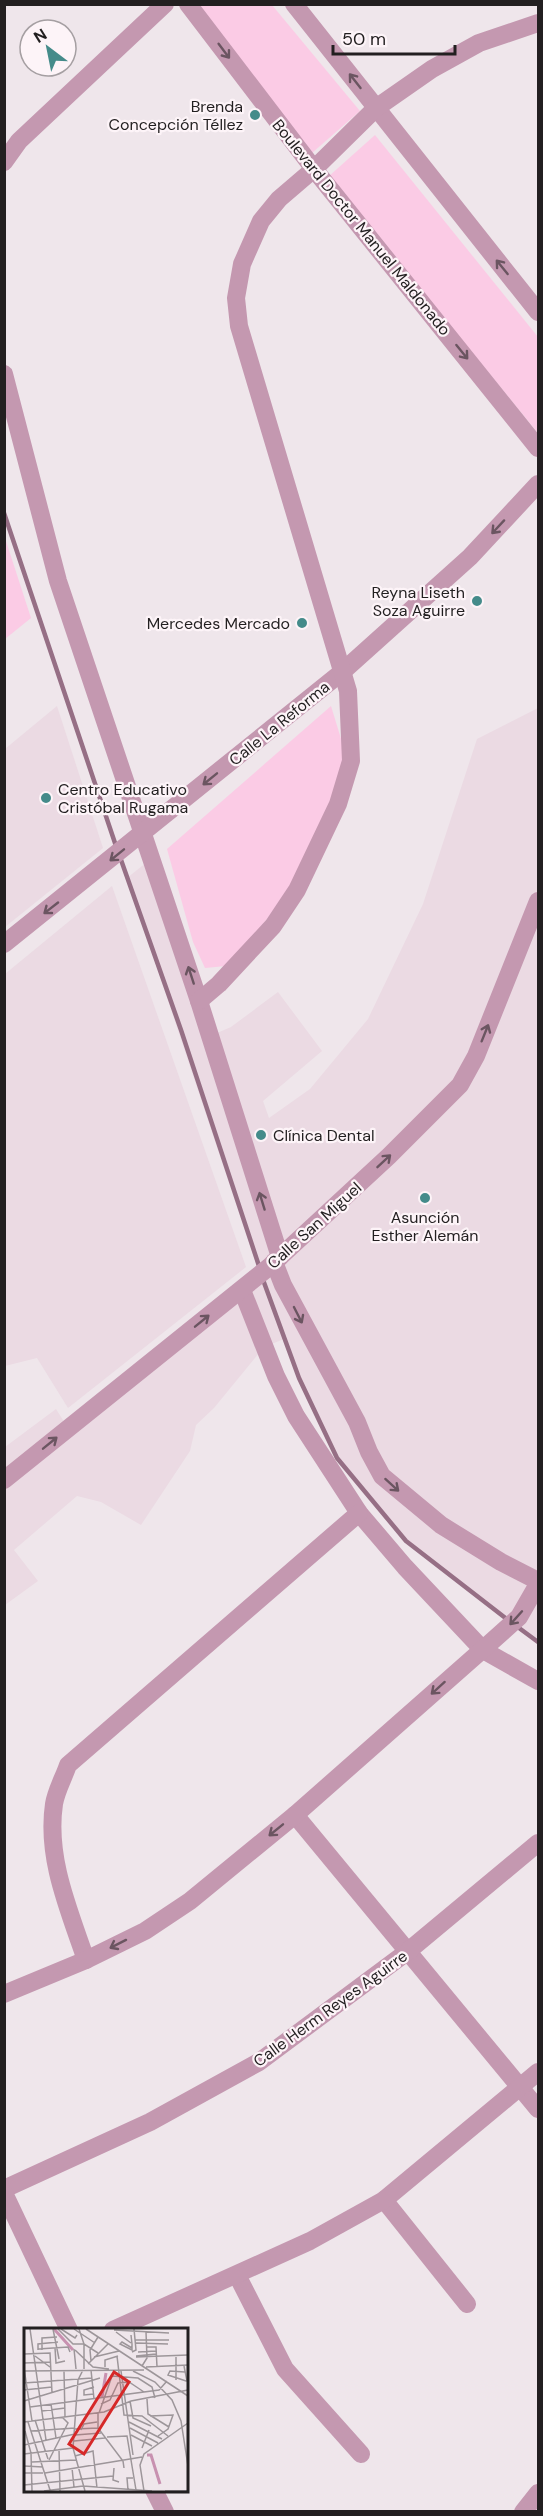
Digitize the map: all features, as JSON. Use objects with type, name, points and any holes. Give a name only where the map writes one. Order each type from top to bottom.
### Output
[{"type":"street","points":[[4,162],[19,141],[165,4]]},
{"type":"street","name":"Boulevard Doctor Manuel Maldonado","points":[[188,4],[314,170],[538,448]]},
{"type":"street","points":[[294,4],[538,312]]},
{"type":"street","points":[[199,1001],[219,984],[273,926],[297,890],[338,804],[351,761],[351,712],[348,691],[239,326],[236,298],[242,264],[261,221],[279,199],[314,170],[376,108],[432,69],[479,43],[538,23]]},
{"type":"street","points":[[4,374],[58,581],[140,836],[199,1001],[282,1286],[357,1422],[382,1476],[441,1525],[538,1584],[519,1617],[295,1815],[190,1901],[145,1931],[86,1960],[4,1994]]},
{"type":"street","name":"Calle La Reforma","points":[[4,944],[342,672],[470,557],[538,484]]},
{"type":"street","name":"Calle San Miguel","points":[[4,1480],[244,1288],[389,1156],[460,1085],[476,1056],[538,902]]},
{"type":"street","points":[[244,1288],[276,1376],[296,1416],[358,1514],[405,1567],[486,1646],[538,1681]]},
{"type":"street","points":[[86,1960],[58,1875],[52,1840],[54,1802],[69,1765],[358,1514]]},
{"type":"street","points":[[295,1815],[538,2109]]},
{"type":"street","name":"Calle Herm Reyes Aguirre","points":[[4,2191],[150,2122],[260,2062],[407,1952],[538,1843]]},
{"type":"street","points":[[118,2328],[310,2241],[384,2200],[538,2072]]},
{"type":"street","points":[[4,2191],[68,2328]]},
{"type":"street","points":[[384,2200],[467,2304]]},
{"type":"street","points":[[237,2275],[285,2369],[361,2454]]},
{"type":"street","points":[[155,2492],[165,2511]]},
{"type":"street","points":[[523,2511],[538,2493]]},
{"type":"shaded area","points":[[199,5],[272,5],[360,111],[312,153]]},
{"type":"shaded area","points":[[375,135],[538,337],[538,433],[328,177]]},
{"type":"shaded area","points":[[5,538],[31,618],[4,639]]},
{"type":"shaded area","name":"Centro Educativo Cristóbal Rugama","points":[[57,706],[103,848],[5,927],[5,749]]},
{"type":"shaded area","points":[[331,706],[346,755],[329,812],[292,887],[245,947],[226,966],[205,968],[193,942],[167,849]]},
{"type":"shaded area","points":[[538,708],[538,1642],[453,1580],[406,1541],[385,1519],[337,1458],[299,1378],[284,1339],[264,1347],[214,1408],[196,1425],[190,1451],[141,1525],[101,1502],[77,1496],[14,1550],[38,1581],[5,1605],[5,1447],[56,1409],[68,1428],[259,1273],[127,878],[152,858],[210,1036],[231,1027],[278,992],[322,1051],[263,1101],[269,1118],[310,1089],[368,1019],[423,904],[477,739]]},
{"type":"shaded area","points":[[112,886],[246,1267],[68,1408],[37,1358],[5,1366],[5,974]]},
{"type":"waterway","points":[[4,513],[117,849]]},
{"type":"waterway","points":[[120,857],[181,1030],[260,1269]]},
{"type":"waterway","points":[[262,1277],[299,1378],[337,1458],[406,1541],[508,1620]]},
{"type":"waterway","points":[[515,1625],[538,1642]]},
{"type":"place","name":"Brenda Concepción Téllez","points":[[255,115]]},
{"type":"place","name":"Reyna Liseth Soza Aguirre","points":[[477,601]]},
{"type":"place","name":"Mercedes Mercado","points":[[302,623]]},
{"type":"place","name":"Centro Educativo Cristóbal Rugama","points":[[46,798]]},
{"type":"place","name":"Clínica Dental","points":[[261,1135]]},
{"type":"place","name":"Asunción Esther Alemán","points":[[425,1198]]}]
